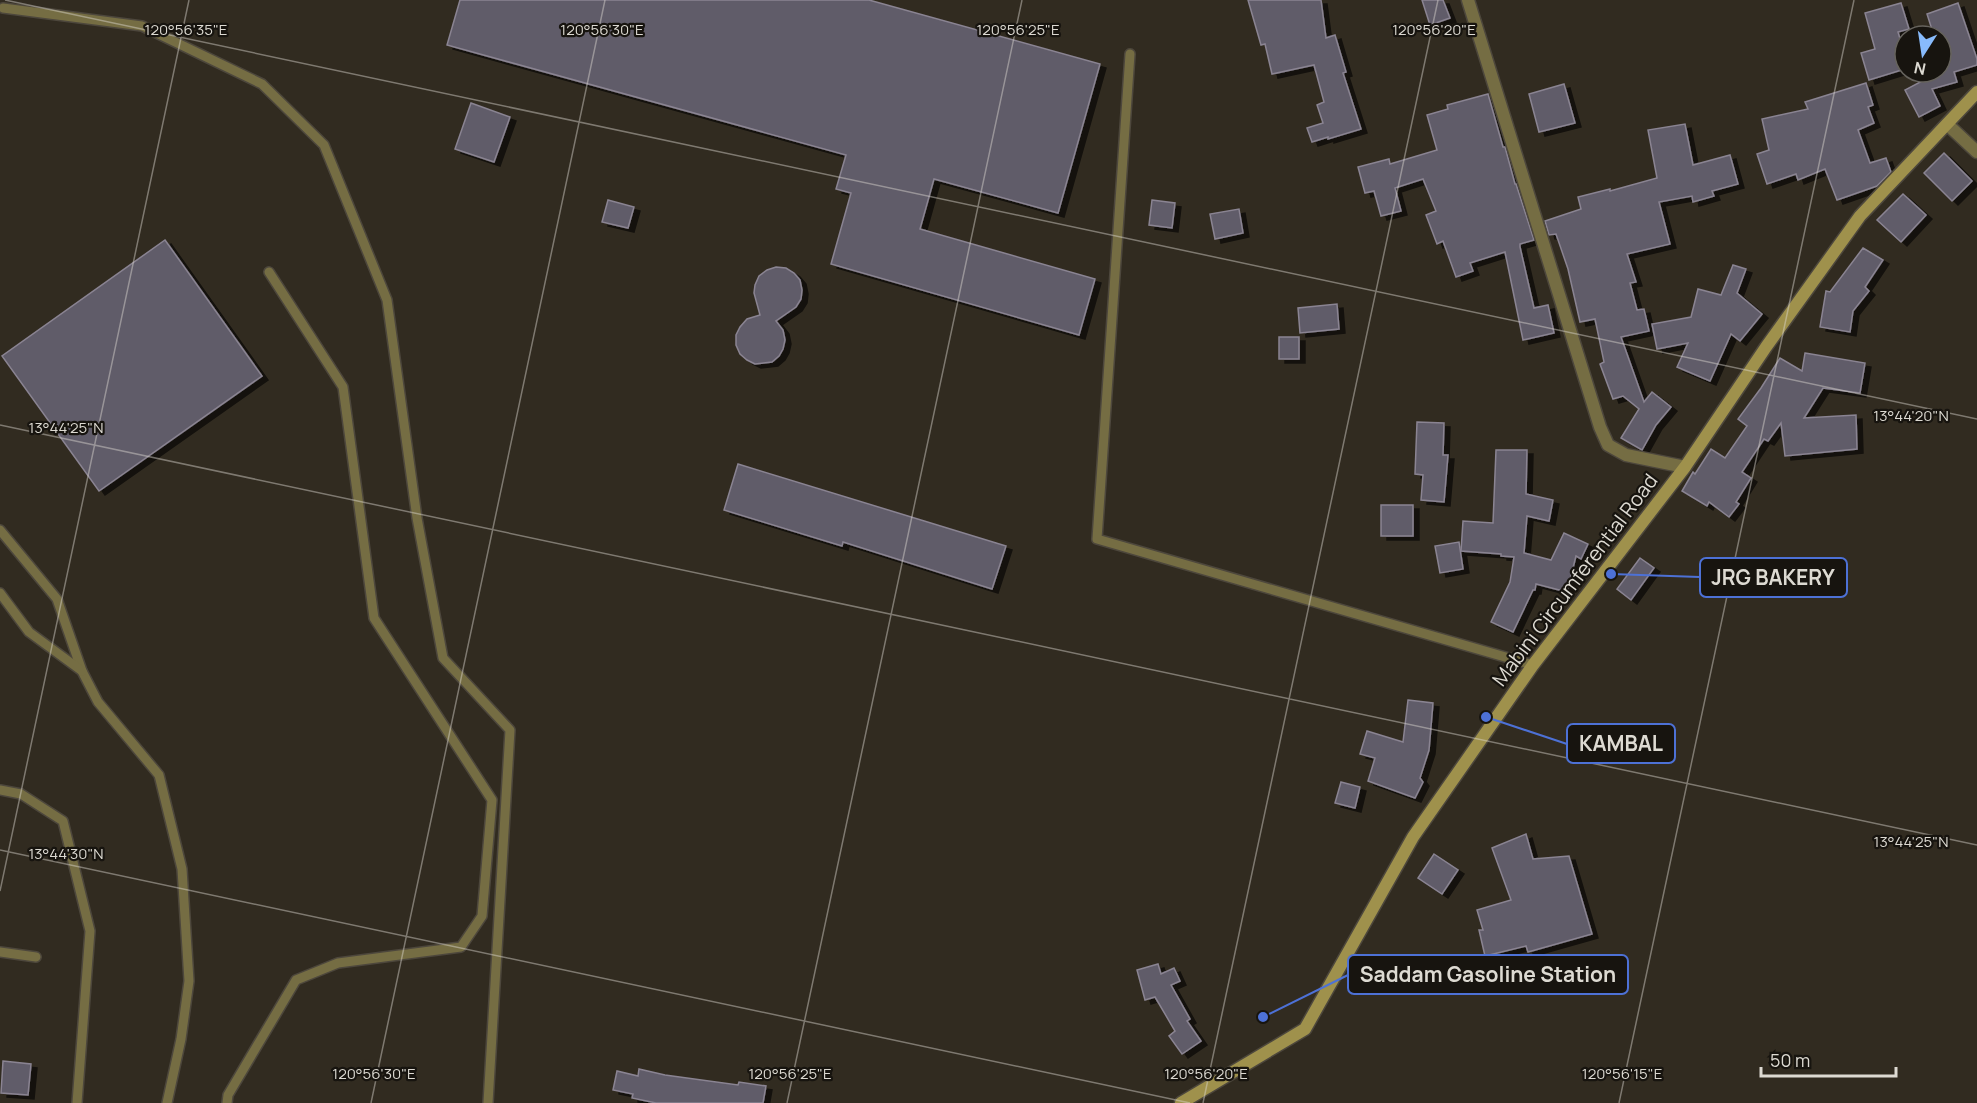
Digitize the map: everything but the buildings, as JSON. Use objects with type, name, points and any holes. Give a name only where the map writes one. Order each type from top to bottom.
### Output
[{"type":"main road","name":"Mabini Circumferential Road","points":[[1181,1103],[1305,1029],[1413,837],[1533,665],[1685,467],[1766,347],[1860,216],[1977,92]]},
{"type":"street","points":[[1468,0],[1600,427],[1608,446],[1626,455],[1685,467]]},
{"type":"street","points":[[1947,124],[1977,152]]},
{"type":"lane","points":[[3,8],[142,26],[262,84],[324,145],[387,300],[417,518],[443,658],[510,730],[488,1103]]},
{"type":"lane","points":[[1130,54],[1097,539],[1533,665]]},
{"type":"lane","points":[[227,1103],[228,1095],[296,980],[338,963],[461,947],[482,916],[492,800],[374,618],[343,387],[269,272]]},
{"type":"lane","points":[[0,530],[57,599],[82,671],[98,702],[159,775],[182,869],[189,981],[182,1039],[167,1103]]},
{"type":"lane","points":[[0,594],[29,632],[82,671]]},
{"type":"lane","points":[[0,790],[21,794],[63,821],[88,920],[90,931],[77,1103]]},
{"type":"lane","points":[[0,952],[36,957]]},
{"type":"place","name":"JRG BAKERY","points":[[1611,574]]},
{"type":"place","name":"KAMBAL","points":[[1486,717]]},
{"type":"place","name":"Saddam Gasoline Station","points":[[1263,1017]]}]
